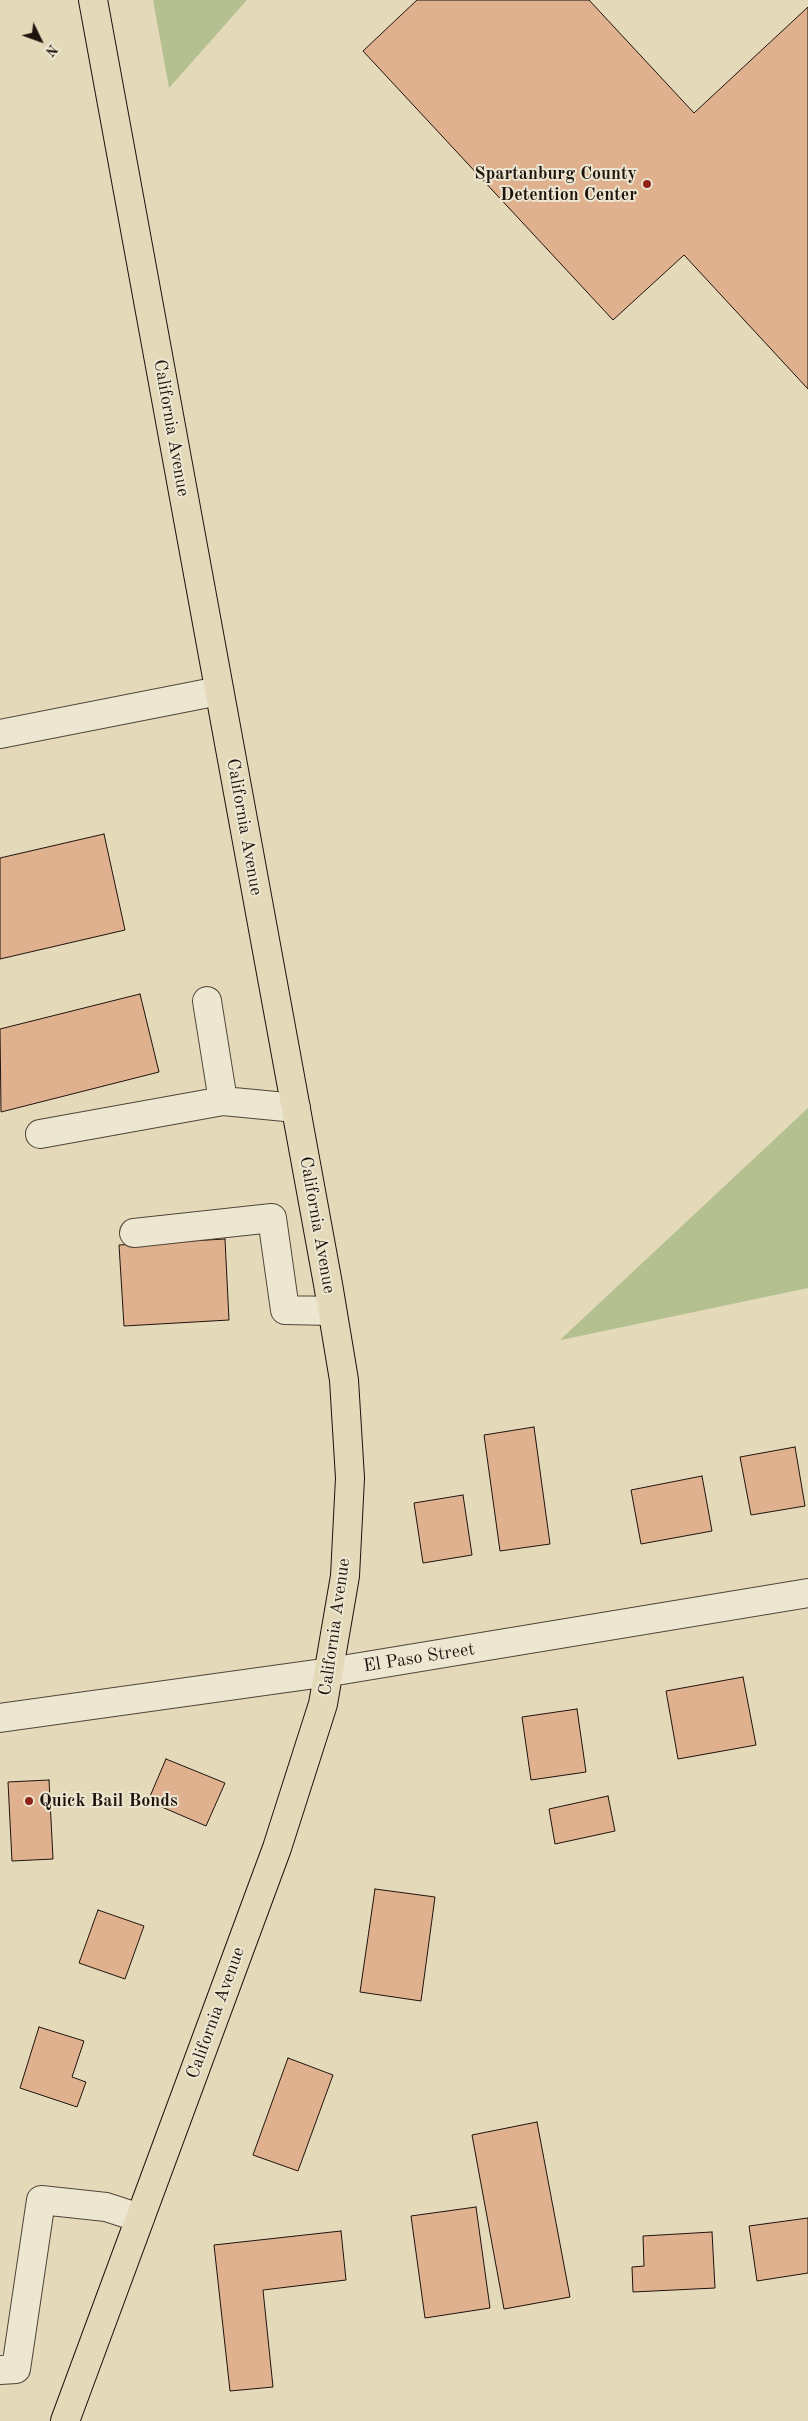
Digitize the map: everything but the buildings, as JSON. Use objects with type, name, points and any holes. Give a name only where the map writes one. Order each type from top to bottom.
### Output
[{"type":"main road","name":"California Avenue","points":[[65,2421],[277,1848],[323,1704],[345,1576],[350,1478],[344,1380],[93,0]]},
{"type":"street","points":[[0,734],[219,691]]},
{"type":"street","points":[[207,1001],[223,1101]]},
{"type":"street","points":[[40,1134],[223,1101],[296,1108]]},
{"type":"street","points":[[134,1233],[272,1218],[285,1310],[332,1311]]},
{"type":"street","name":"El Paso Street","points":[[0,1718],[330,1672],[808,1593]]},
{"type":"street","points":[[0,2370],[16,2369],[41,2200],[106,2207],[140,2218]]},
{"type":"green space","points":[[153,0],[247,0],[169,88]]},
{"type":"green space","points":[[808,1108],[808,1288],[561,1340],[561,1339]]},
{"type":"place","name":"Spartanburg County Detention Center","points":[[647,184]]},
{"type":"place","name":"Quick Bail Bonds","points":[[29,1801]]}]
